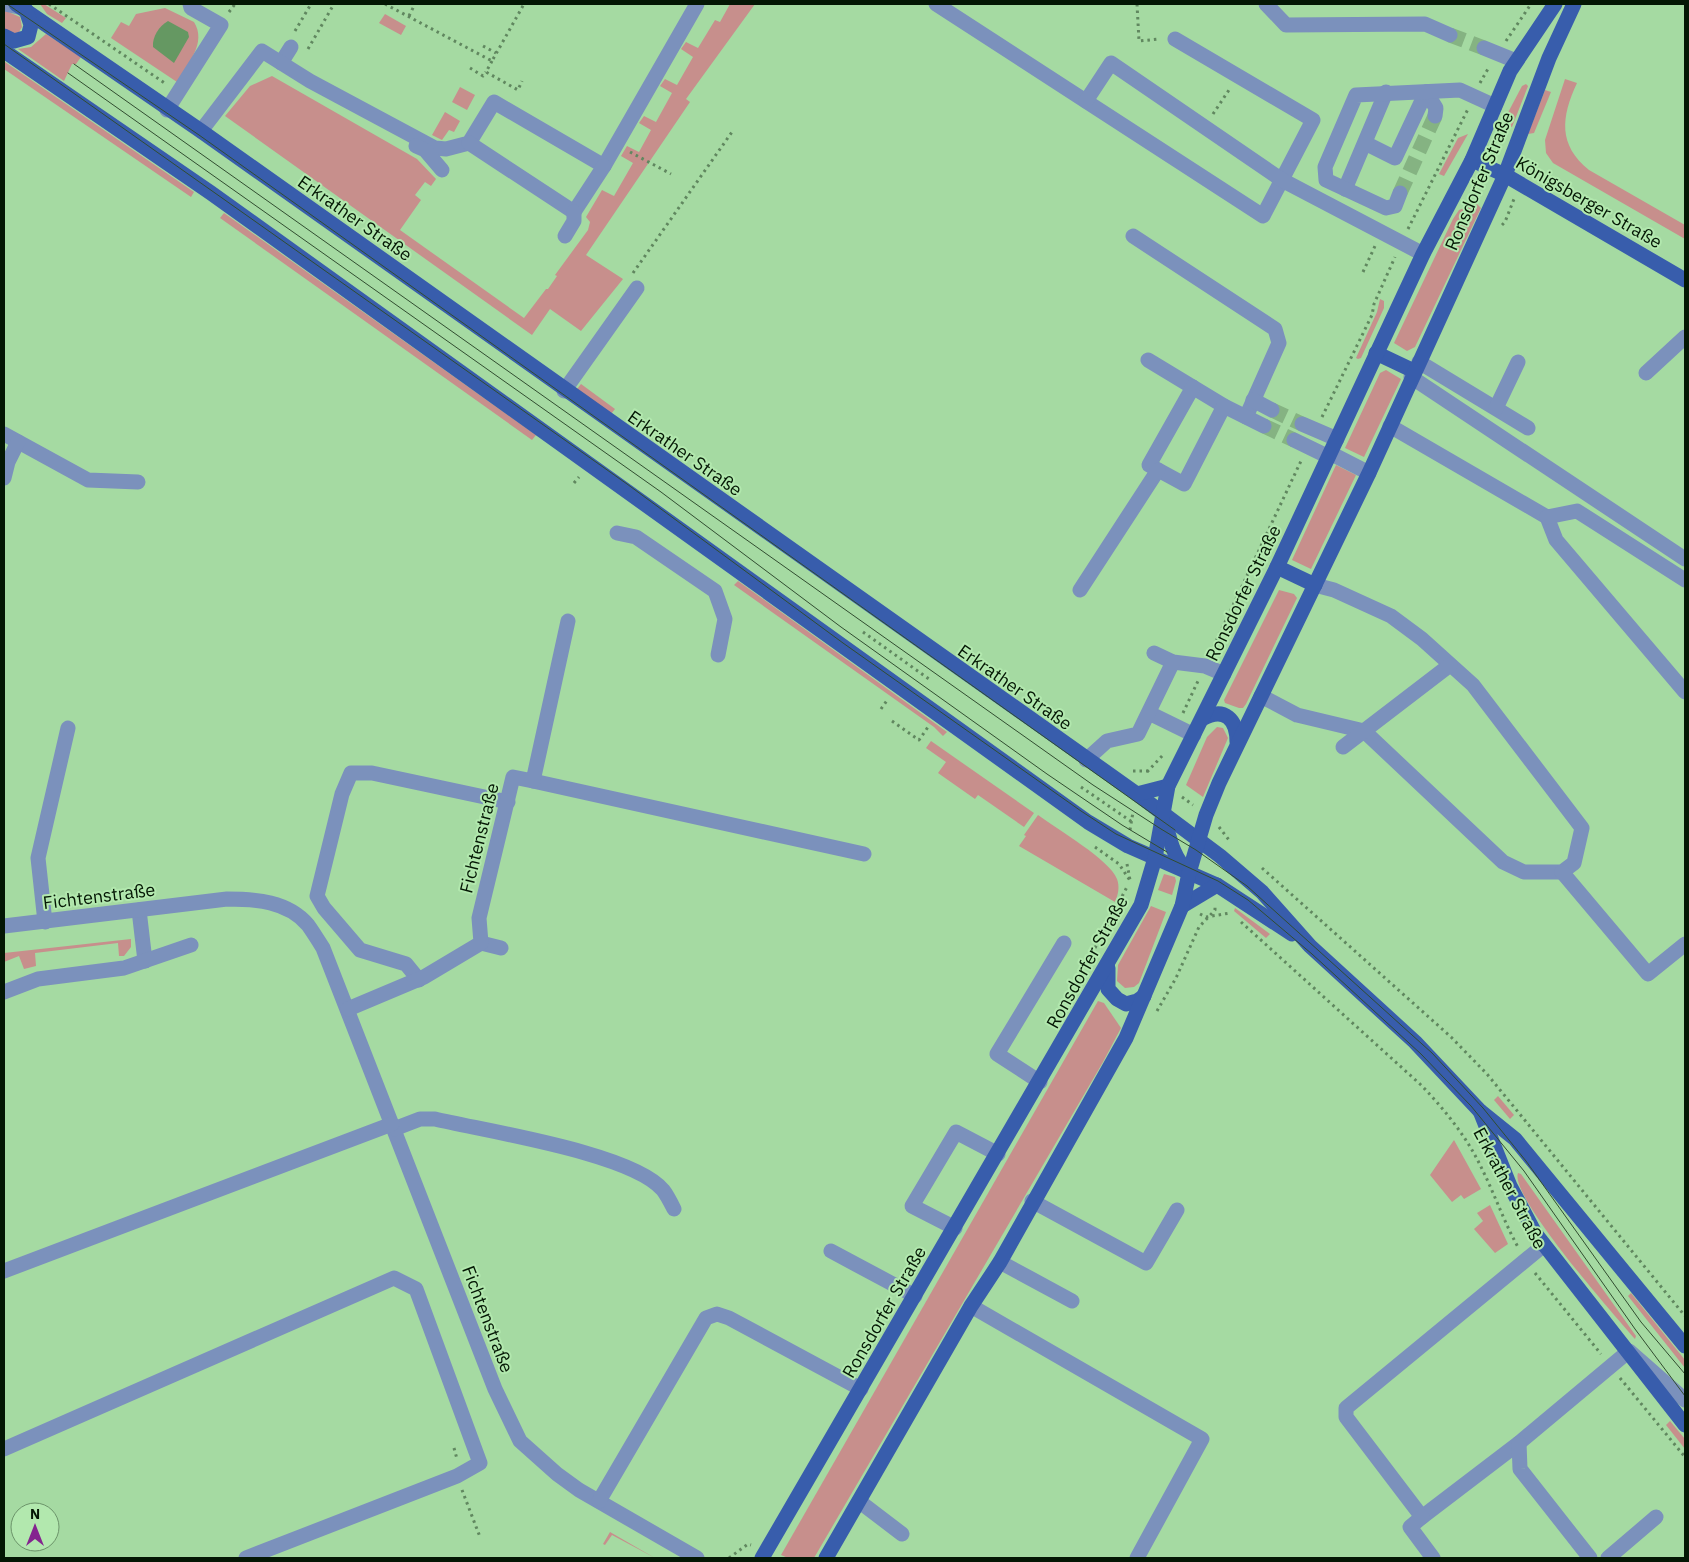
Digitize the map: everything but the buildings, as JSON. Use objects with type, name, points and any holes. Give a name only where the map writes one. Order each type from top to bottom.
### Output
[{"type":"main road","name":"Ronsdorfer Straße","points":[[762,1558],[1141,905],[1155,858],[1168,786],[1277,567],[1423,254],[1472,160],[1516,61],[1554,4]]},
{"type":"main road","name":"Ronsdorfer Straße","points":[[826,1558],[860,1502],[971,1306],[1000,1262],[1032,1201],[1104,1078],[1130,1029],[1182,906],[1189,872],[1206,815],[1237,743],[1369,473],[1505,175],[1549,58],[1574,4]]},
{"type":"main road","points":[[4,36],[14,41],[28,37],[31,25],[21,7]]},
{"type":"main road","name":"Erkrather Straße","points":[[21,7],[201,131],[564,391],[1086,760],[1137,794],[1199,841],[1262,892],[1310,946],[1415,1042],[1479,1110],[1515,1139],[1685,1346]]},
{"type":"main road","name":"Erkrather Straße","points":[[4,51],[219,198],[1061,803],[1128,846],[1217,885],[1310,946]]},
{"type":"main road","name":"Königsberger Straße","points":[[1472,160],[1505,175],[1685,280]]},
{"type":"main road","points":[[1376,353],[1415,370]]},
{"type":"main road","points":[[1277,567],[1315,585]]},
{"type":"main road","points":[[1202,719],[1215,714],[1230,718],[1236,725],[1237,743]]},
{"type":"main road","points":[[1137,794],[1168,786]]},
{"type":"main road","points":[[1163,815],[1172,849],[1181,865],[1189,872]]},
{"type":"main road","points":[[1182,906],[1217,885]]},
{"type":"main road","points":[[1108,964],[1107,983],[1112,994],[1126,1004],[1137,1001],[1144,996]]},
{"type":"main road","name":"Erkrather Straße","points":[[1479,1110],[1510,1186],[1544,1245],[1629,1350],[1653,1387],[1685,1426]]},
{"type":"street","name":"Erkrather Straße","points":[[6,4],[21,7]]},
{"type":"street","points":[[168,110],[221,25],[191,8],[190,4]]},
{"type":"street","points":[[565,236],[574,221],[574,212],[604,166],[697,4]]},
{"type":"street","points":[[936,4],[1263,216],[1313,120],[1175,38]]},
{"type":"street","points":[[1266,4],[1286,25],[1425,24],[1450,34]]},
{"type":"street","points":[[282,63],[291,47]]},
{"type":"street","points":[[1484,48],[1516,61]]},
{"type":"street","points":[[201,131],[262,51],[426,148],[442,170]]},
{"type":"street","points":[[258,57],[426,148],[446,148],[469,143],[574,212]]},
{"type":"street","points":[[1086,101],[1111,63],[1282,180],[1423,254]]},
{"type":"street","points":[[1400,193],[1395,206],[1386,208],[1326,180],[1325,167],[1356,95],[1386,92],[1460,90],[1495,106]]},
{"type":"street","points":[[1345,189],[1386,92]]},
{"type":"street","points":[[1426,92],[1436,108],[1435,116]]},
{"type":"street","points":[[1365,143],[1395,158],[1426,92]]},
{"type":"street","points":[[469,143],[494,102],[604,166]]},
{"type":"street","points":[[1132,236],[1275,329],[1279,343],[1246,417]]},
{"type":"street","points":[[564,391],[634,282]]},
{"type":"street","points":[[1646,373],[1685,337]]},
{"type":"street","points":[[1148,360],[1224,406],[1264,426]]},
{"type":"street","points":[[1496,408],[1518,362]]},
{"type":"street","points":[[1415,370],[1496,408],[1528,428]]},
{"type":"street","points":[[1415,370],[1685,559]]},
{"type":"street","points":[[1193,387],[1149,464],[1158,470],[1184,484],[1224,406]]},
{"type":"street","points":[[1253,400],[1272,410]]},
{"type":"street","points":[[1302,424],[1332,450],[1369,473]]},
{"type":"street","points":[[1390,426],[1547,516],[1578,511],[1685,580]]},
{"type":"street","points":[[4,434],[88,480],[138,482]]},
{"type":"street","points":[[1294,440],[1332,450]]},
{"type":"street","points":[[4,478],[8,462],[18,442]]},
{"type":"street","points":[[1080,590],[1158,470]]},
{"type":"street","points":[[1547,516],[1556,540],[1685,692]]},
{"type":"street","points":[[617,533],[636,537],[715,591],[725,619],[718,655]]},
{"type":"street","points":[[1261,696],[1297,715],[1364,731],[1503,862],[1524,872],[1562,872],[1574,863],[1582,828],[1473,685],[1422,639],[1391,616],[1334,590],[1315,585]]},
{"type":"street","points":[[568,621],[533,781],[864,854]]},
{"type":"street","points":[[1154,653],[1173,662],[1204,666],[1224,674]]},
{"type":"street","points":[[1086,760],[1107,741],[1138,734],[1173,662]]},
{"type":"street","points":[[1343,747],[1450,665]]},
{"type":"street","points":[[1149,713],[1194,735]]},
{"type":"street","points":[[45,922],[38,858],[68,728]]},
{"type":"street","points":[[419,980],[406,964],[360,950],[324,908],[317,896],[340,803],[351,773],[372,773],[508,802]]},
{"type":"street","name":"Fichtenstraße","points":[[481,944],[479,918],[513,777],[533,781]]},
{"type":"street","points":[[1562,872],[1648,974],[1685,944]]},
{"type":"street","name":"Fichtenstraße","points":[[4,926],[227,899],[256,900],[283,907],[308,924],[323,948],[494,1389],[520,1441],[557,1474],[599,1501],[697,1558]]},
{"type":"street","points":[[140,910],[145,961]]},
{"type":"street","points":[[1040,1082],[997,1054],[1064,943]]},
{"type":"street","points":[[348,1009],[419,980],[481,944],[501,948]]},
{"type":"street","points":[[4,992],[38,979],[124,968],[191,945]]},
{"type":"street","points":[[4,1271],[393,1126],[420,1120],[435,1120],[591,1154],[641,1174],[662,1189],[674,1209]]},
{"type":"street","points":[[955,1228],[912,1206],[956,1132],[998,1154]]},
{"type":"street","points":[[1032,1201],[1146,1264],[1176,1210]]},
{"type":"street","points":[[1422,1517],[1346,1417],[1346,1408],[1544,1245]]},
{"type":"street","points":[[831,1251],[915,1296]]},
{"type":"street","points":[[1000,1262],[1072,1301]]},
{"type":"street","points":[[4,1449],[394,1278],[416,1289],[480,1463],[457,1476],[246,1558]]},
{"type":"street","points":[[971,1306],[1202,1440],[1137,1558]]},
{"type":"street","points":[[599,1501],[706,1318],[713,1315],[730,1318],[861,1389]]},
{"type":"street","points":[[1432,1558],[1410,1527],[1519,1442],[1629,1350],[1685,1400]]},
{"type":"street","points":[[1519,1442],[1520,1468],[1590,1558]]},
{"type":"street","points":[[860,1502],[902,1534]]},
{"type":"street","points":[[1608,1558],[1656,1517]]},
{"type":"path","points":[[305,55],[334,4]]},
{"type":"path","points":[[385,4],[492,60]]},
{"type":"path","points":[[408,16],[416,4]]},
{"type":"path","points":[[470,68],[483,76],[524,4]]},
{"type":"path","points":[[1137,4],[1139,41],[1175,38]]},
{"type":"path","points":[[483,46],[496,53]]},
{"type":"path","points":[[486,72],[518,90],[522,81]]},
{"type":"path","points":[[1204,128],[1238,76]]},
{"type":"path","points":[[634,282],[732,132]]},
{"type":"path","points":[[616,145],[671,174]]},
{"type":"path","points":[[1434,174],[1440,176]]},
{"type":"path","points":[[1414,216],[1421,219]]},
{"type":"path","points":[[1363,272],[1382,232]]},
{"type":"path","points":[[574,483],[579,477]]},
{"type":"path","points":[[863,632],[930,679]]},
{"type":"path","points":[[881,709],[889,698]]},
{"type":"path","points":[[892,721],[919,740],[928,727]]},
{"type":"path","points":[[1081,787],[1131,824],[1133,816]]},
{"type":"path","points":[[1182,797],[1198,809]]},
{"type":"path","points":[[1220,828],[1234,845]]},
{"type":"path","name":"Ronsdorfer Straße","points":[[1097,941],[1130,881],[1126,861]]},
{"type":"path","points":[[1256,863],[1293,893],[1451,1037],[1487,1074],[1685,1316]]},
{"type":"path","name":"Erkrather Straße","points":[[1215,903],[1214,910],[1206,917],[1231,913],[1348,1017],[1446,1111],[1482,1168],[1502,1216],[1526,1260],[1685,1457]]},
{"type":"path","points":[[1186,933],[1195,937]]},
{"type":"shaded area","points":[[40,4],[44,4],[66,18],[62,23],[47,14]]},
{"type":"shaded area","points":[[730,4],[755,4],[686,99],[690,102],[586,255],[623,279],[581,331],[550,309],[532,335],[225,116],[250,86],[272,76],[417,159],[436,179],[431,186],[425,182],[415,195],[421,200],[400,230],[524,318],[546,289],[548,289],[557,276],[555,275],[588,230],[590,222],[586,217],[602,190],[614,196],[633,163],[621,156],[627,146],[639,152],[651,130],[639,123],[644,116],[656,122],[672,93],[660,86],[665,79],[677,85],[693,57],[681,49],[686,42],[698,48],[715,20],[720,22]]},
{"type":"shaded area","points":[[165,8],[194,22],[197,30],[198,38],[194,53],[177,82],[111,38],[121,22],[129,26],[136,14]]},
{"type":"shaded area","points":[[4,10],[20,17],[22,27],[19,32],[13,34],[4,30]]},
{"type":"shaded area","points":[[385,14],[406,26],[401,35],[379,23]]},
{"type":"shaded area","points":[[168,21],[188,32],[189,37],[174,63],[153,47],[157,32]]},
{"type":"shaded area","points":[[46,34],[81,57],[76,64],[72,64],[64,81],[18,49],[31,47]]},
{"type":"shaded area","points":[[5,62],[194,192],[191,197],[4,69]]},
{"type":"shaded area","points":[[1565,79],[1577,83],[1568,107],[1565,130],[1572,151],[1589,170],[1685,225],[1685,239],[1553,163],[1546,153],[1545,140]]},
{"type":"shaded area","points":[[1526,84],[1528,86],[1512,127],[1502,124],[1522,86]]},
{"type":"shaded area","points":[[460,87],[475,95],[467,110],[452,102]]},
{"type":"shaded area","points":[[1545,90],[1551,92],[1534,133],[1528,134]]},
{"type":"shaded area","points":[[445,112],[460,121],[454,132],[449,130],[442,140],[432,135]]},
{"type":"shaded area","points":[[1468,134],[1444,176],[1439,174],[1458,138]]},
{"type":"shaded area","points":[[1477,204],[1481,208],[1415,347],[1407,351],[1394,343],[1453,219],[1459,210]]},
{"type":"shaded area","points":[[224,213],[536,435],[532,440],[220,218]]},
{"type":"shaded area","points":[[1380,299],[1384,301],[1384,308],[1361,358],[1358,359],[1356,358],[1377,312]]},
{"type":"shaded area","points":[[1386,370],[1401,379],[1364,457],[1345,448],[1380,373]]},
{"type":"shaded area","points":[[581,384],[615,409],[611,414],[577,389]]},
{"type":"shaded area","points":[[1336,465],[1356,475],[1311,569],[1292,560]]},
{"type":"shaded area","points":[[738,581],[947,732],[943,736],[934,727],[734,585]]},
{"type":"shaded area","points":[[1279,590],[1294,594],[1297,598],[1246,704],[1243,708],[1239,708],[1225,703],[1224,700]]},
{"type":"shaded area","points":[[1217,727],[1223,728],[1228,738],[1203,797],[1186,785],[1207,737]]},
{"type":"shaded area","points":[[931,741],[1034,813],[1024,827],[978,795],[975,799],[938,773],[946,762],[926,748]]},
{"type":"shaded area","points":[[1038,815],[1094,854],[1112,871],[1118,885],[1118,894],[1115,902],[1019,846]]},
{"type":"shaded area","points":[[1164,874],[1175,877],[1176,881],[1172,895],[1158,890]]},
{"type":"shaded area","points":[[1151,906],[1166,912],[1139,983],[1134,987],[1125,988],[1117,981],[1118,965]]},
{"type":"shaded area","points":[[1235,908],[1270,934],[1266,938],[1234,911]]},
{"type":"shaded area","points":[[131,939],[131,947],[124,956],[119,956],[118,943],[35,953],[36,966],[24,969],[19,956],[4,962],[4,953]]},
{"type":"shaded area","points":[[1098,1001],[1104,1003],[1121,1028],[1103,1062],[814,1558],[788,1558],[781,1555]]},
{"type":"shaded area","points":[[1498,1096],[1514,1115],[1510,1119],[1494,1100]]},
{"type":"shaded area","points":[[1454,1140],[1481,1189],[1464,1199],[1461,1195],[1452,1202],[1430,1175]]},
{"type":"shaded area","points":[[1518,1173],[1521,1174],[1636,1336],[1635,1339],[1546,1230],[1520,1186]]},
{"type":"shaded area","points":[[1490,1205],[1508,1244],[1495,1253],[1474,1229],[1483,1221],[1477,1213]]},
{"type":"shaded area","points":[[1631,1293],[1685,1360],[1685,1368],[1628,1296]]},
{"type":"shaded area","points":[[1670,1421],[1685,1439],[1685,1449],[1666,1425]]},
{"type":"shaded area","points":[[610,1532],[655,1558],[612,1535],[605,1545],[603,1544]]},
{"type":"tunnel","points":[[1450,35],[1484,48]]},
{"type":"tunnel","points":[[1400,193],[1435,116]]},
{"type":"tunnel","points":[[1272,410],[1302,424]]},
{"type":"tunnel","points":[[1264,426],[1294,440]]},
{"type":"tram line","points":[[7,4],[199,135],[1175,830]]},
{"type":"tram line","points":[[4,44],[627,484],[843,643],[1081,811],[1116,834],[1218,881],[1248,900],[1312,954],[1421,1054],[1471,1106],[1524,1171],[1635,1329],[1685,1396]]},
{"type":"tram line","points":[[74,64],[1093,785],[1196,850],[1247,886],[1432,1053],[1483,1108],[1526,1161],[1641,1322],[1685,1374]]},
{"type":"tram line","points":[[68,73],[661,492],[841,627],[1047,774],[1122,825],[1167,852]]}]
